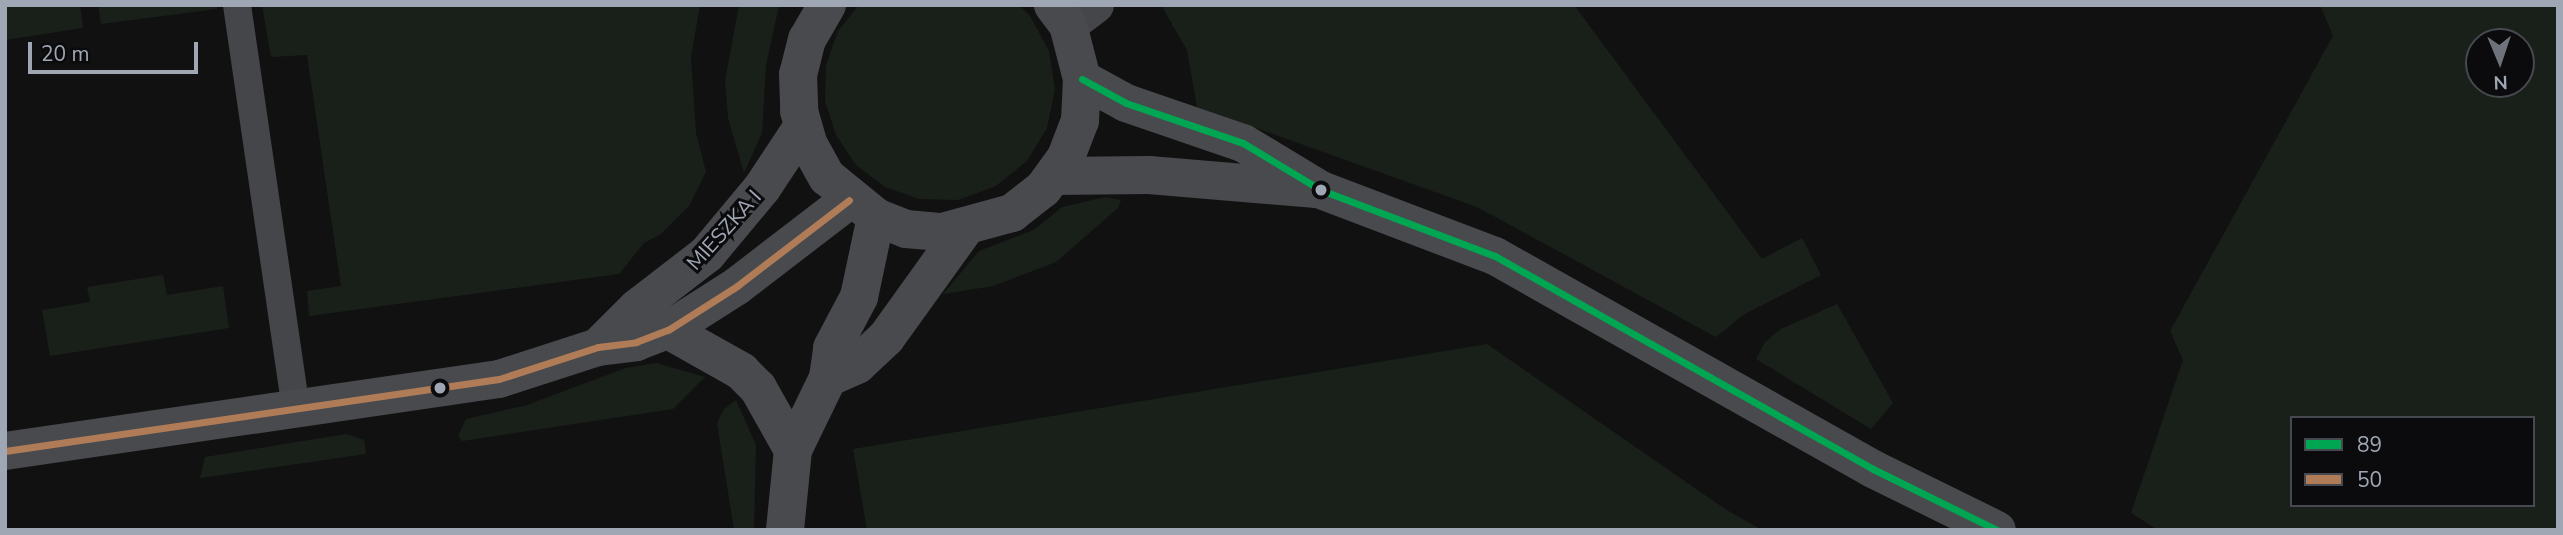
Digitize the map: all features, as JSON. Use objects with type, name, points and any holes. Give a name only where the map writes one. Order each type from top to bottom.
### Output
[{"type":"street","points":[[821,8],[807,39],[798,74],[803,126],[827,177],[863,208],[906,229],[942,232],[965,228],[1012,213],[1053,176],[1066,157],[1080,121],[1082,79],[1072,12]]},
{"type":"street","points":[[1082,79],[1126,103],[1243,143],[1321,190],[1495,256],[1873,469],[1997,530]]},
{"type":"street","name":"MIESZKA I","points":[[598,346],[637,308],[707,254],[762,188],[803,126]]},
{"type":"street","points":[[1053,176],[1149,175],[1321,190]]},
{"type":"street","name":"MIESZKA I","points":[[5,451],[499,379],[598,346],[636,342],[668,330],[863,208]]},
{"type":"street","points":[[785,530],[793,450],[828,378],[832,348],[859,297],[863,208]]},
{"type":"street","points":[[828,378],[857,365],[886,338],[965,228]]},
{"type":"street","points":[[668,330],[741,371],[758,388],[793,450]]},
{"type":"lane","points":[[237,5],[296,409]]},
{"type":"shaded area","points":[[5,5],[80,5],[83,28],[5,40]]},
{"type":"shaded area","points":[[98,5],[217,5],[217,9],[101,24]]},
{"type":"shaded area","points":[[262,5],[700,5],[691,57],[696,133],[706,172],[689,206],[661,234],[644,243],[619,274],[309,316],[307,291],[341,286],[307,55],[271,57]]},
{"type":"shaded area","points":[[739,5],[779,6],[766,65],[762,133],[744,173],[728,118],[725,81]]},
{"type":"shaded area","points":[[859,5],[1019,5],[1030,16],[1049,51],[1055,89],[1047,128],[1027,161],[996,186],[958,200],[919,199],[885,187],[856,165],[836,135],[825,101],[826,65],[838,31]]},
{"type":"shaded area","points":[[1161,5],[1574,5],[1762,259],[1802,238],[1821,275],[1743,315],[1716,337],[1477,207],[1197,107],[1187,50]]},
{"type":"shaded area","points":[[2320,5],[2558,5],[2558,530],[2158,530],[2131,513],[2183,360],[2170,331],[2333,36]]},
{"type":"shaded area","points":[[1105,197],[1121,200],[1118,208],[1056,262],[993,286],[943,294],[979,251],[1034,230],[1062,207]]},
{"type":"shaded area","points":[[163,275],[167,295],[223,286],[229,328],[50,356],[42,310],[90,302],[87,287]]},
{"type":"shaded area","points":[[1837,304],[1893,403],[1871,429],[1756,359],[1765,342],[1781,329]]},
{"type":"shaded area","points":[[1487,344],[1725,509],[1762,530],[867,530],[853,449]]},
{"type":"shaded area","points":[[656,363],[705,377],[673,409],[462,441],[458,436],[466,419],[527,405],[626,368]]},
{"type":"shaded area","points":[[736,400],[756,445],[754,530],[734,530],[717,423],[724,409]]},
{"type":"shaded area","points":[[346,434],[364,440],[366,454],[200,478],[205,457]]},
{"type":"transit line","name":"89","points":[[1082,79],[1126,103],[1243,143],[1321,190],[1495,256],[1873,469],[1997,530]]},
{"type":"transit line","name":"50","points":[[5,451],[499,379],[598,347],[636,342],[668,330],[737,286],[849,200]]}]
